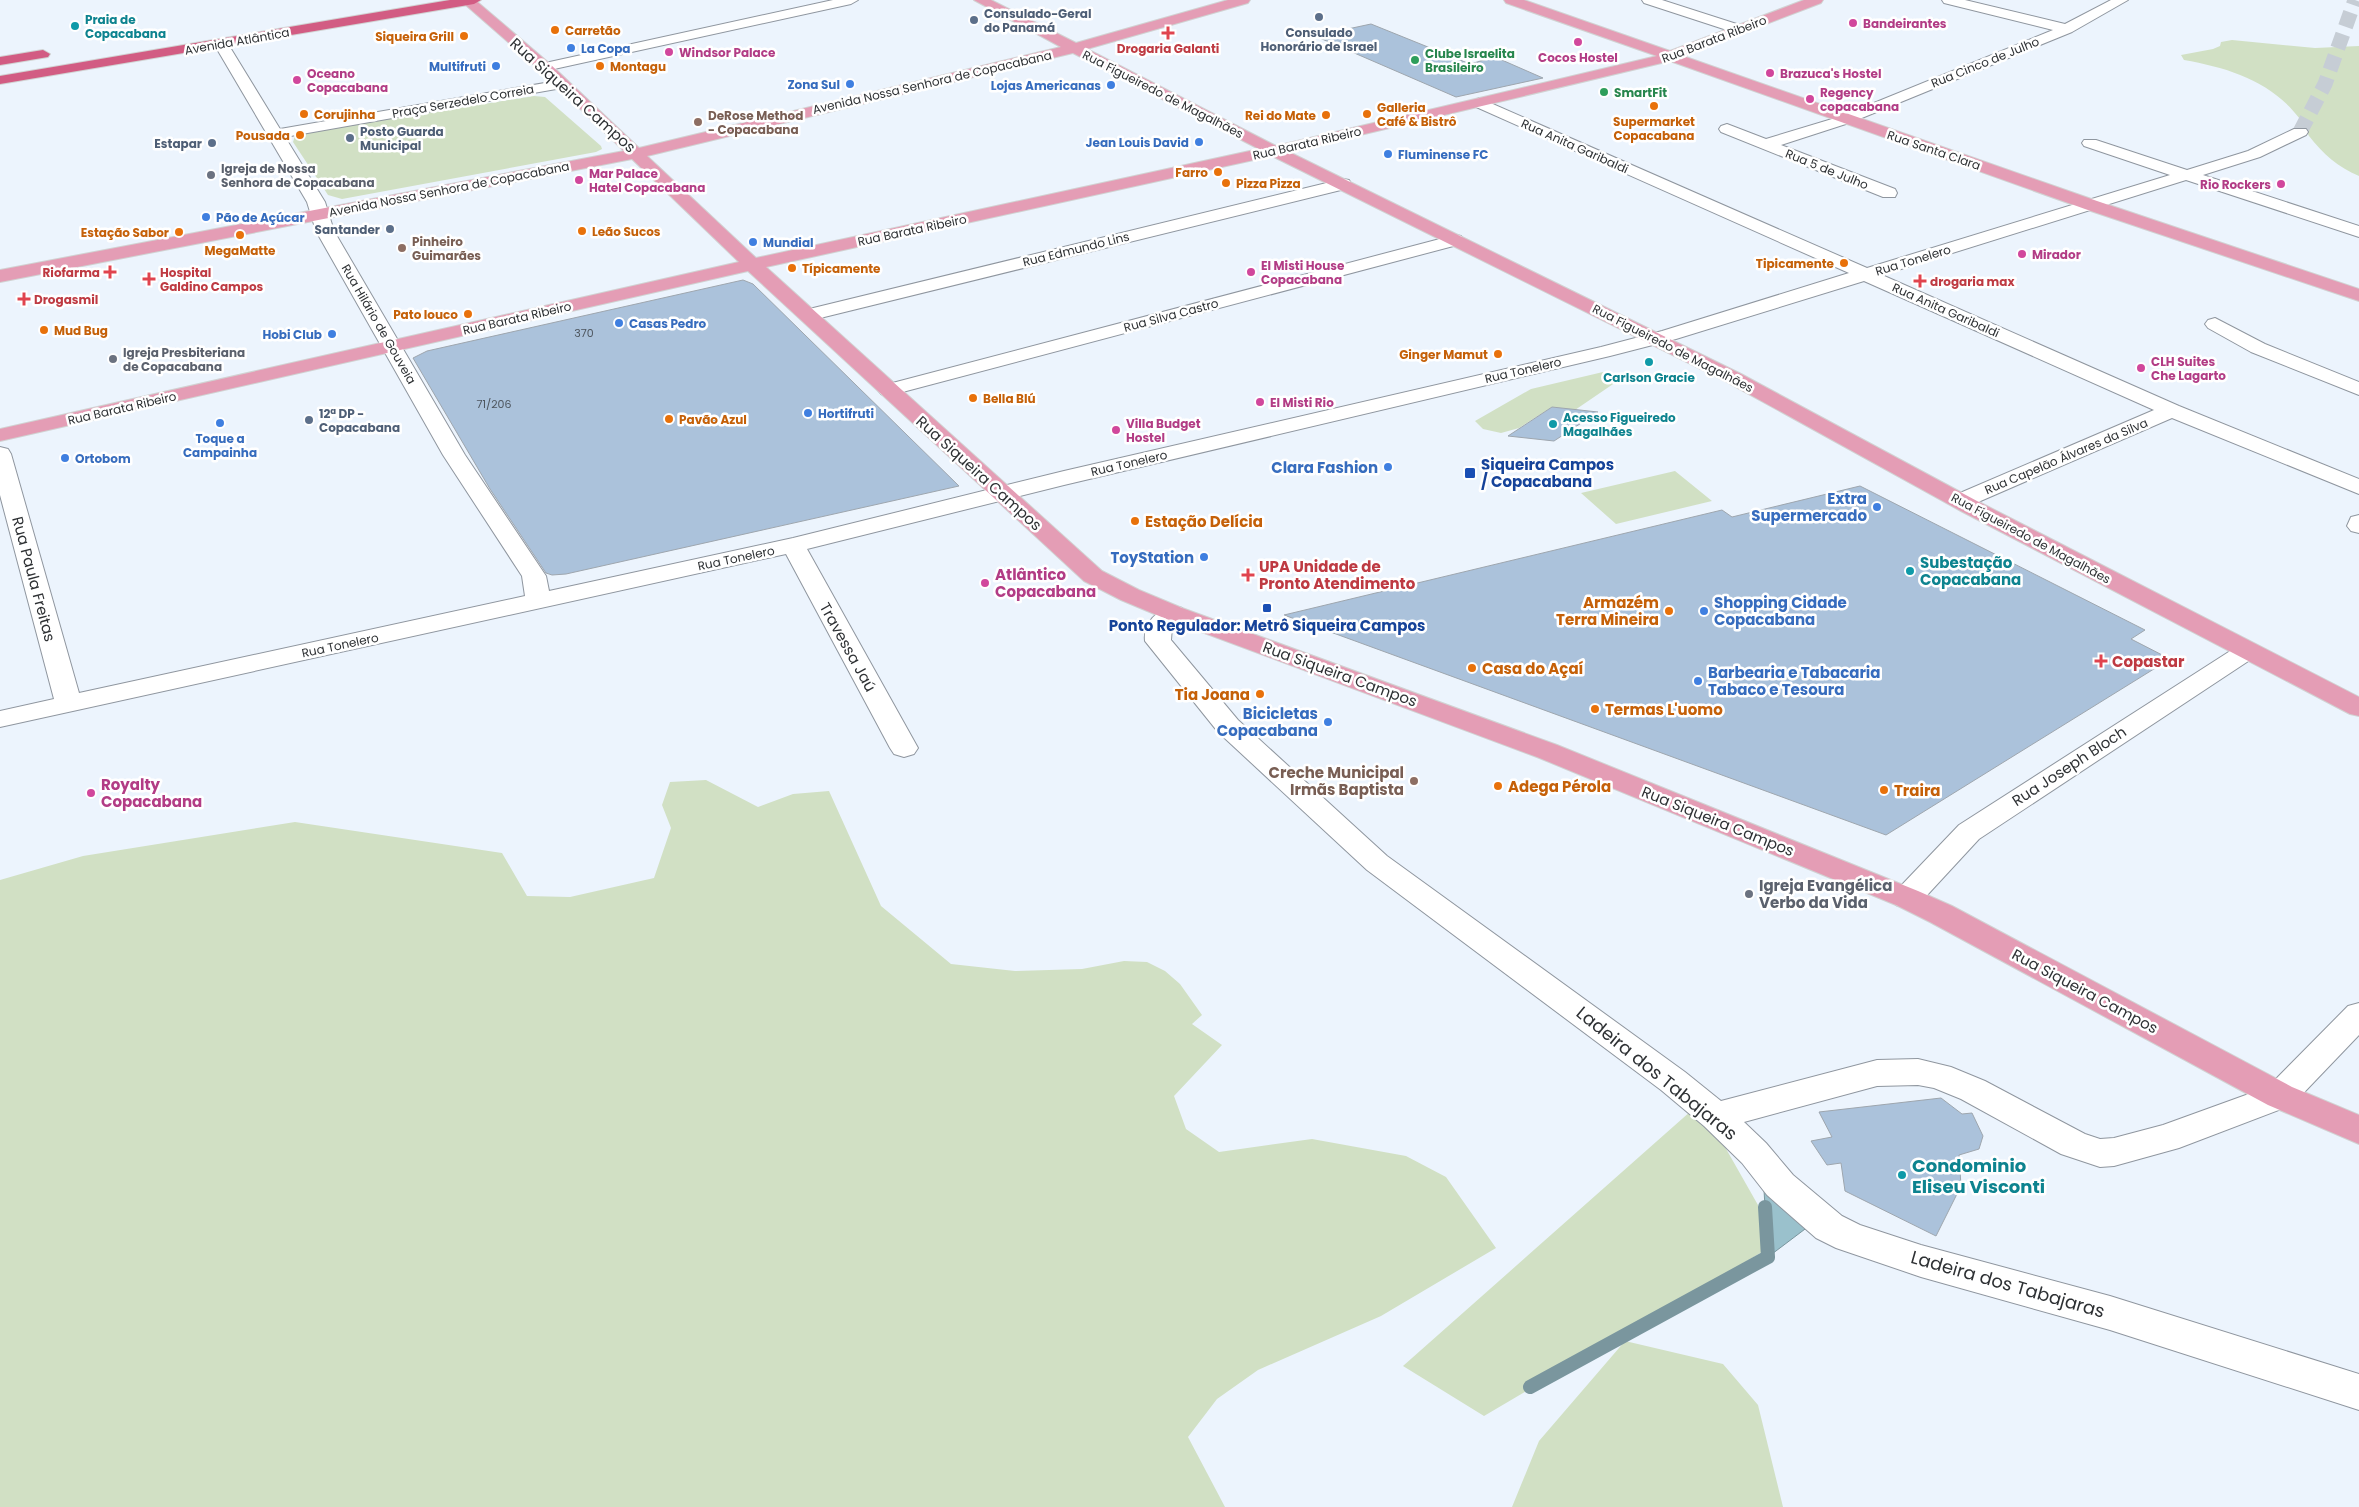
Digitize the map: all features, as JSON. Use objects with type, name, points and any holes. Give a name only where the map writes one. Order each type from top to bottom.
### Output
[{"type":"highway","name":"Avenida Atlântica","points":[[0,80],[221,44],[470,0]]},
{"type":"highway","points":[[0,61],[57,52]]},
{"type":"main road","name":"Rua Siqueira Campos","points":[[470,0],[638,153],[752,264],[888,390],[1093,576],[1130,595],[1173,613],[1547,751],[1907,898],[1941,914],[2280,1096],[2359,1130]]},
{"type":"main road","name":"Rua Figueiredo de Magalhães","points":[[981,0],[1274,151],[1656,338],[1789,407],[1960,501],[2359,708]]},
{"type":"main road","name":"Avenida Nossa Senhora de Copacabana","points":[[0,276],[638,153],[1075,48],[1243,0]]},
{"type":"main road","name":"Rua Santa Clara","points":[[1511,0],[2092,205],[2359,295]]},
{"type":"main road","name":"Rua Barata Ribeiro","points":[[0,435],[752,264],[1274,151],[1479,103],[1671,57],[1816,0]]},
{"type":"street","points":[[545,67],[851,0]]},
{"type":"street","points":[[1648,0],[1741,30]]},
{"type":"street","points":[[1949,0],[2067,28]]},
{"type":"street","name":"Rua Cinco de Julho","points":[[1848,119],[2067,28],[2121,0]]},
{"type":"street","name":"Rua Hilário de Gouveia","points":[[221,44],[276,134],[321,214],[325,231],[454,456],[534,576],[538,602]]},
{"type":"street","name":"Praça Serzedelo Correia","points":[[276,134],[562,84]]},
{"type":"street","name":"Rua Anita Garibaldi","points":[[1479,103],[2172,410],[2359,487]]},
{"type":"street","name":"Rua 5 de Julho","points":[[1766,144],[1848,119]]},
{"type":"street","name":"Rua 5 de Julho","points":[[1727,129],[1889,193]]},
{"type":"street","name":"Rua Tonelero","points":[[0,719],[793,545],[1656,338],[1867,275],[2254,154],[2300,132]]},
{"type":"street","points":[[2090,143],[2184,176],[2359,232]]},
{"type":"street","name":"Rua Edmundo Lins","points":[[808,314],[1343,184]]},
{"type":"street","name":"Rua Silva Castro","points":[[888,390],[1455,240]]},
{"type":"street","points":[[2215,324],[2258,348],[2359,389]]},
{"type":"street","name":"Rua Capelão Álvares da Silva","points":[[1960,501],[2172,410]]},
{"type":"street","name":"Rua Paula Freitas","points":[[0,454],[69,704]]},
{"type":"street","name":"Travessa Jaú","points":[[793,545],[904,748]]},
{"type":"street","name":"Ladeira dos Tabajaras","points":[[1173,613],[1158,626],[1156,632],[1158,641],[1235,732],[1377,863],[1602,1027],[1716,1116],[1754,1153],[1780,1185],[1829,1227],[1849,1237],[1921,1261],[2110,1313],[2359,1392]]},
{"type":"street","name":"Rua Joseph Bloch","points":[[1907,898],[1969,832],[2246,651]]},
{"type":"street","points":[[1716,1116],[1877,1073],[1918,1072],[1939,1076],[1973,1090],[2073,1144],[2100,1153],[2114,1152],[2167,1138],[2280,1096],[2359,1015]]},
{"type":"green space","points":[[2232,40],[2315,48],[2359,46],[2359,176],[2325,154],[2309,136],[2300,119],[2276,95],[2248,78],[2217,67],[2184,60],[2181,55],[2213,49],[2220,46],[2221,42]]},
{"type":"green space","points":[[534,96],[545,97],[601,146],[602,149],[596,152],[342,199],[328,195],[293,142],[295,136],[309,132]]},
{"type":"green space","points":[[1603,372],[1612,374],[1619,380],[1575,410],[1552,407],[1519,428],[1501,433],[1483,429],[1475,421],[1531,389]]},
{"type":"green space","points":[[1675,471],[1712,501],[1616,524],[1581,493]]},
{"type":"green space","points":[[706,780],[758,807],[793,794],[829,791],[881,906],[951,964],[1015,971],[1082,969],[1124,961],[1147,962],[1165,971],[1180,984],[1202,1015],[1192,1024],[1222,1045],[1174,1096],[1186,1129],[1219,1152],[1312,1139],[1406,1156],[1446,1177],[1496,1248],[1381,1316],[1258,1370],[1217,1399],[1188,1437],[1225,1507],[0,1507],[0,880],[83,856],[295,822],[502,853],[527,896],[570,897],[654,878],[671,828],[662,805],[670,782]]},
{"type":"green space","points":[[1700,1103],[1779,1242],[1484,1416],[1403,1366]]},
{"type":"green space","points":[[1625,1341],[1723,1364],[1758,1405],[1783,1507],[1512,1507],[1539,1441]]},
{"type":"water","points":[[1764,1190],[1817,1220],[1768,1257]]},
{"type":"building","name":"Clube Israelita Brasileiro","points":[[1371,24],[1470,64],[1495,57],[1543,78],[1456,97],[1315,36]]},
{"type":"building","name":"Pavão Azul","points":[[743,280],[753,284],[959,486],[566,574],[552,575],[546,573],[490,489],[413,358],[427,351]]},
{"type":"building","name":"Acesso Figueiredo Magalhães","points":[[1552,407],[1598,412],[1554,441],[1508,436]]},
{"type":"building","name":"Barbearia e Tabacaria Tabaco e Tesoura","points":[[1860,486],[2145,630],[2131,639],[2170,659],[1886,835],[1284,615],[1722,510],[1732,517]]},
{"type":"building","name":"Condominio Eliseu Visconti","points":[[1941,1098],[1962,1114],[1972,1113],[1983,1136],[1979,1149],[1959,1155],[1961,1186],[1936,1236],[1845,1191],[1841,1163],[1827,1165],[1811,1141],[1832,1137],[1819,1112]]},
{"type":"waterway","points":[[1530,1387],[1768,1257],[1765,1207]]},
{"type":"tunnel","points":[[2300,132],[2325,84],[2355,0]]},
{"type":"place","name":"Consulado Honorário de Israel","points":[[1319,17]]},
{"type":"place","name":"Consulado-Geral do Panamá","points":[[974,20]]},
{"type":"place","name":"Bandeirantes","points":[[1853,23]]},
{"type":"place","name":"Praia de Copacabana","points":[[75,26]]},
{"type":"place","name":"Carretão","points":[[555,30]]},
{"type":"place","name":"Drogaria Galanti","points":[[1168,33]]},
{"type":"place","name":"Siqueira Grill","points":[[464,36]]},
{"type":"place","name":"Cocos Hostel","points":[[1578,42]]},
{"type":"place","name":"La Copa","points":[[571,48]]},
{"type":"place","name":"Windsor Palace","points":[[669,52]]},
{"type":"place","name":"Clube Israelita Brasileiro","points":[[1415,60]]},
{"type":"place","name":"Multifruti","points":[[496,66]]},
{"type":"place","name":"Montagu","points":[[600,66]]},
{"type":"place","name":"Brazuca's Hostel","points":[[1770,73]]},
{"type":"place","name":"Oceano Copacabana","points":[[297,80]]},
{"type":"place","name":"Zona Sul","points":[[850,84]]},
{"type":"place","name":"Lojas Americanas","points":[[1111,85]]},
{"type":"place","name":"SmartFit","points":[[1604,92]]},
{"type":"place","name":"Regency copacabana","points":[[1810,99]]},
{"type":"place","name":"Supermarket Copacabana","points":[[1654,106]]},
{"type":"place","name":"Corujinha","points":[[304,114]]},
{"type":"place","name":"Galleria Café & Bistrô","points":[[1367,114]]},
{"type":"place","name":"Rei do Mate","points":[[1326,115]]},
{"type":"place","name":"DeRose Method - Copacabana","points":[[698,122]]},
{"type":"place","name":"Pousada","points":[[300,135]]},
{"type":"place","name":"Posto Guarda Municipal","points":[[350,138]]},
{"type":"place","name":"Jean Louis David","points":[[1199,142]]},
{"type":"place","name":"Estapar","points":[[212,143]]},
{"type":"place","name":"Fluminense FC","points":[[1388,154]]},
{"type":"place","name":"Farro","points":[[1218,172]]},
{"type":"place","name":"Igreja de Nossa Senhora de Copacabana","points":[[211,175]]},
{"type":"place","name":"Mar Palace Hatel Copacabana","points":[[579,180]]},
{"type":"place","name":"Pizza Pizza","points":[[1226,183]]},
{"type":"place","name":"Rio Rockers","points":[[2281,184]]},
{"type":"place","name":"Pão de Açúcar","points":[[206,217]]},
{"type":"place","name":"Santander","points":[[390,229]]},
{"type":"place","name":"Leão Sucos","points":[[582,231]]},
{"type":"place","name":"Estação Sabor","points":[[179,232]]},
{"type":"place","name":"MegaMatte","points":[[240,235]]},
{"type":"place","name":"Mundial","points":[[753,242]]},
{"type":"place","name":"Pinheiro Guimarães","points":[[402,248]]},
{"type":"place","name":"Mirador","points":[[2022,254]]},
{"type":"place","name":"Tipicamente","points":[[1844,263]]},
{"type":"place","name":"Típicamente","points":[[792,268]]},
{"type":"place","name":"Riofarma","points":[[110,272]]},
{"type":"place","name":"El Misti House Copacabana","points":[[1251,272]]},
{"type":"place","name":"Hospital Galdino Campos","points":[[149,279]]},
{"type":"place","name":"drogaria max","points":[[1920,281]]},
{"type":"place","name":"Drogasmil","points":[[24,299]]},
{"type":"place","name":"Pato louco","points":[[468,314]]},
{"type":"place","name":"Casas Pedro","points":[[619,323]]},
{"type":"place","name":"Mud Bug","points":[[44,330]]},
{"type":"place","name":"Hobi Club","points":[[332,334]]},
{"type":"place","name":"Ginger Mamut","points":[[1498,354]]},
{"type":"place","name":"Igreja Presbiteriana de Copacabana","points":[[113,359]]},
{"type":"place","name":"Carlson Gracie","points":[[1649,362]]},
{"type":"place","name":"CLH Suites Che Lagarto","points":[[2141,368]]},
{"type":"place","name":"Bella Blú","points":[[973,398]]},
{"type":"place","name":"El Misti Rio","points":[[1260,402]]},
{"type":"place","name":"Hortifruti","points":[[808,413]]},
{"type":"place","name":"Pavão Azul","points":[[669,419]]},
{"type":"place","name":"12ª DP - Copacabana","points":[[309,420]]},
{"type":"place","name":"Toque a Campainha","points":[[220,423]]},
{"type":"place","name":"Acesso Figueiredo Magalhães","points":[[1553,424]]},
{"type":"place","name":"Villa Budget Hostel","points":[[1116,430]]},
{"type":"place","name":"Ortobom","points":[[65,458]]},
{"type":"place","name":"Clara Fashion","points":[[1388,467]]},
{"type":"place","name":"Siqueira Campos / Copacabana","points":[[1470,473]]},
{"type":"place","name":"Extra Supermercado","points":[[1877,507]]},
{"type":"place","name":"Estação Delícia","points":[[1135,521]]},
{"type":"place","name":"ToyStation","points":[[1204,557]]},
{"type":"place","name":"Subestação Copacabana","points":[[1910,571]]},
{"type":"place","name":"UPA Unidade de Pronto Atendimento","points":[[1248,575]]},
{"type":"place","name":"Atlântico Copacabana","points":[[985,583]]},
{"type":"place","name":"Ponto Regulador: Metrô Siqueira Campos","points":[[1267,608]]},
{"type":"place","name":"Armazém Terra Mineira","points":[[1669,611]]},
{"type":"place","name":"Shopping Cidade Copacabana","points":[[1704,611]]},
{"type":"place","name":"Copastar","points":[[2101,661]]},
{"type":"place","name":"Casa do Açaí","points":[[1472,668]]},
{"type":"place","name":"Barbearia e Tabacaria Tabaco e Tesoura","points":[[1698,681]]},
{"type":"place","name":"Tia Joana","points":[[1260,694]]},
{"type":"place","name":"Termas L'uomo","points":[[1595,709]]},
{"type":"place","name":"Bicicletas Copacabana","points":[[1328,722]]},
{"type":"place","name":"Creche Municipal Irmãs Baptista","points":[[1414,781]]},
{"type":"place","name":"Adega Pérola","points":[[1498,786]]},
{"type":"place","name":"Traira","points":[[1884,790]]},
{"type":"place","name":"Royalty Copacabana","points":[[91,793]]},
{"type":"place","name":"Igreja Evangélica Verbo da Vida","points":[[1749,894]]},
{"type":"place","name":"Condominio Eliseu Visconti","points":[[1902,1175]]}]
